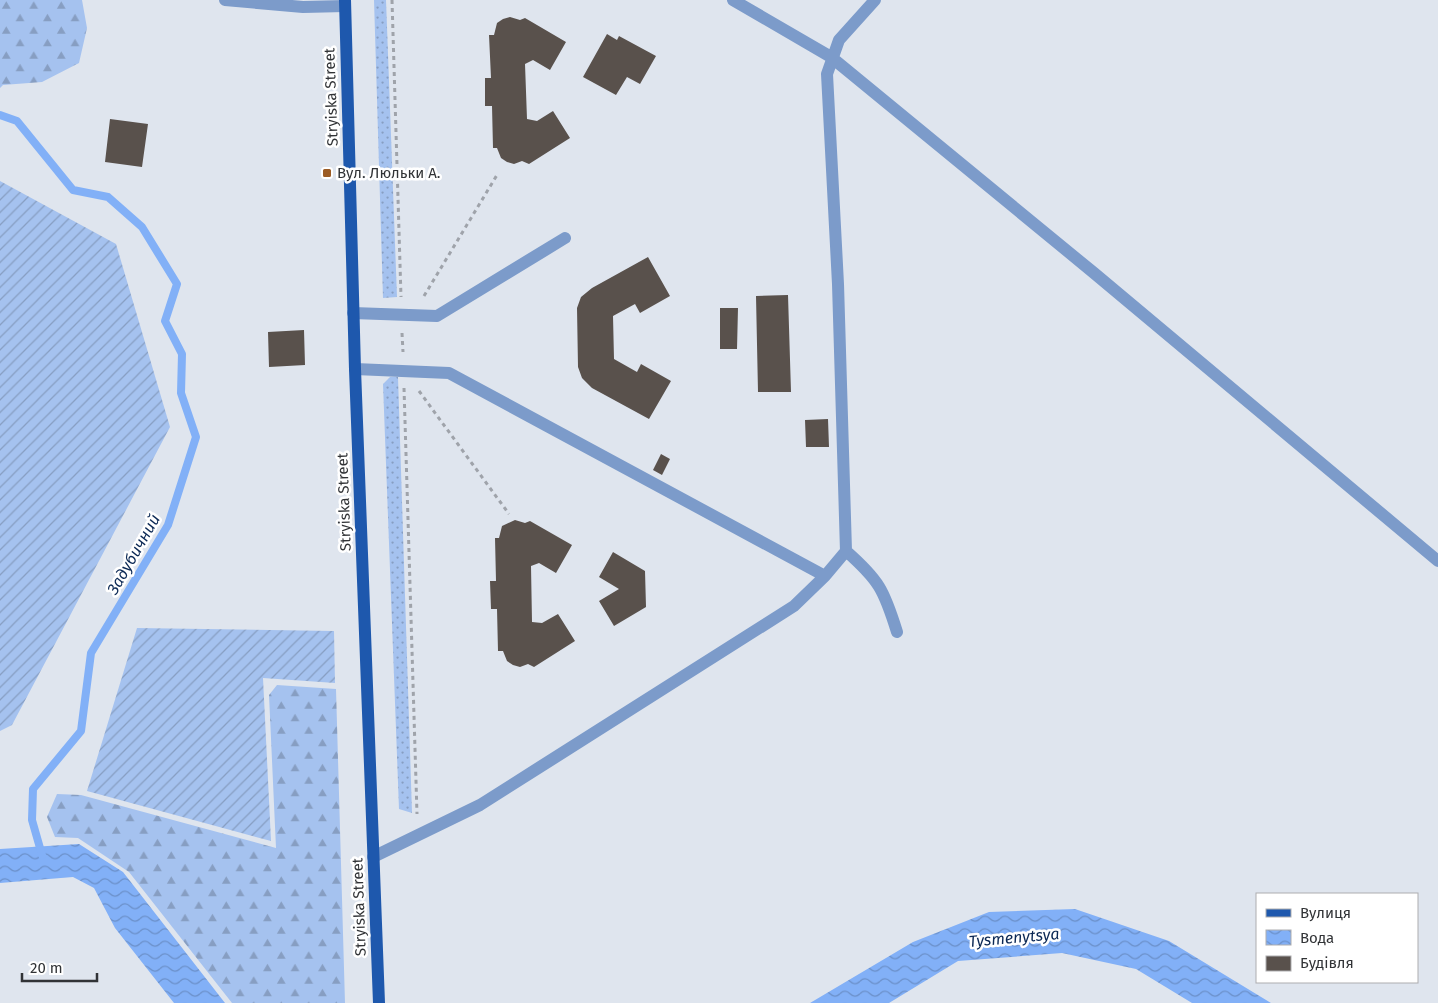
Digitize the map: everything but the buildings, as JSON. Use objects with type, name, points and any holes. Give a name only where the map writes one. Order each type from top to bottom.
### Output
[{"type":"main road","name":"Stryiska Street","points":[[345,3],[353,313],[379,1003]]},
{"type":"street","points":[[225,0],[303,7],[345,3]]},
{"type":"street","points":[[733,0],[831,57],[1094,273],[1438,561]]},
{"type":"street","points":[[373,857],[480,805],[794,606],[825,576],[846,551],[838,284],[827,74],[831,57],[839,40],[875,0]]},
{"type":"street","points":[[353,313],[437,316],[565,238]]},
{"type":"street","points":[[355,369],[449,373],[825,576]]},
{"type":"street","points":[[846,551],[871,573],[887,598],[897,632]]},
{"type":"path","points":[[392,0],[407,314],[403,370],[418,835]]},
{"type":"path","points":[[407,314],[497,175]]},
{"type":"path","points":[[403,370],[508,514]]},
{"type":"green space","points":[[0,0],[82,0],[87,28],[79,63],[42,82],[3,85],[0,88]]},
{"type":"green space","points":[[374,0],[386,0],[397,297],[383,298]]},
{"type":"green space","points":[[0,181],[116,244],[170,427],[12,725],[0,731]]},
{"type":"green space","points":[[390,377],[398,377],[412,813],[399,809],[383,384]]},
{"type":"green space","points":[[137,628],[334,631],[335,683],[263,678],[271,841],[87,791]]},
{"type":"green space","points":[[277,685],[336,689],[345,1003],[232,1003],[129,872],[78,838],[55,837],[47,817],[57,794],[81,795],[276,848],[269,695]]},
{"type":"water","points":[[79,844],[123,872],[225,1003],[174,1003],[115,928],[94,888],[73,877],[0,883],[0,849]]},
{"type":"water","name":"Tysmenytsya","points":[[1075,909],[1169,941],[1271,1003],[1192,1003],[1136,969],[1062,953],[958,961],[889,1003],[810,1003],[913,942],[989,912]]},
{"type":"waterway","name":"Задубичний","points":[[0,115],[17,121],[73,190],[108,197],[142,227],[177,284],[165,321],[182,354],[181,393],[196,437],[168,525],[91,653],[81,731],[33,789],[32,820],[42,855]]},
{"type":"place","name":"Вул. Люльки А.","points":[[327,173]]}]
